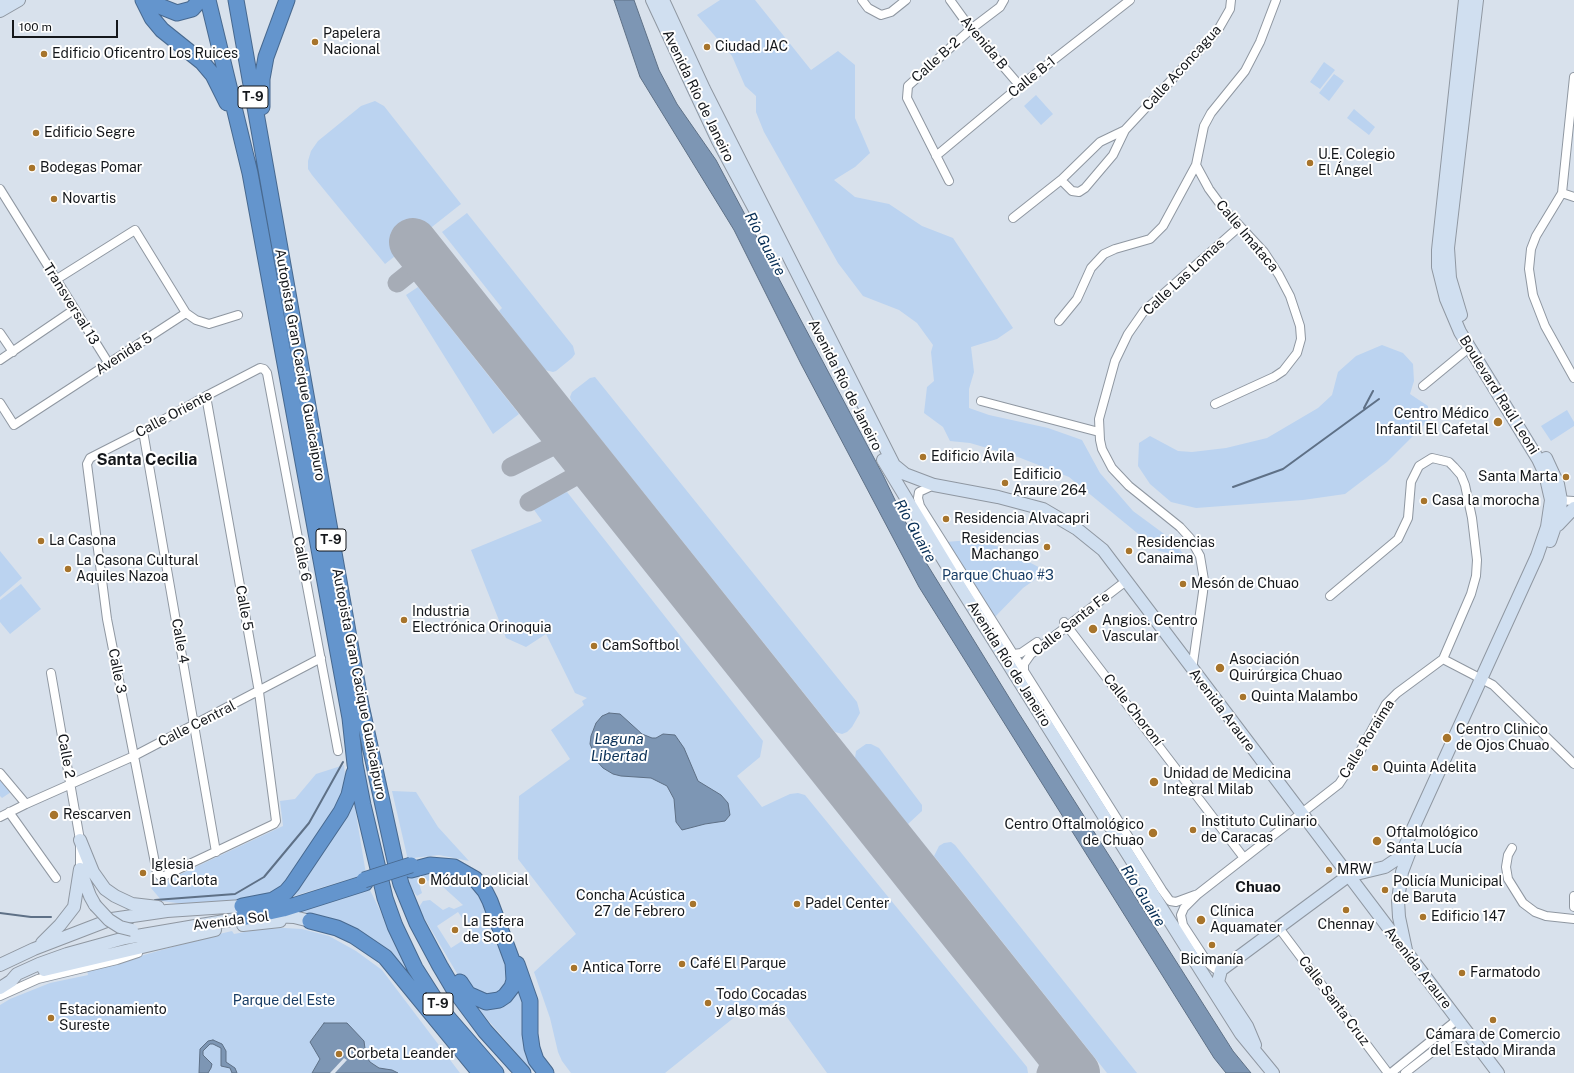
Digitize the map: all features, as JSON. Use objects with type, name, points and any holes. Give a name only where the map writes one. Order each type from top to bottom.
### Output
[{"type":"highway","points":[[143,0],[152,18],[162,30],[202,62],[213,75],[223,94],[244,146]]},
{"type":"highway","points":[[153,0],[157,5],[177,13],[192,9],[200,0]]},
{"type":"highway","name":"Autopista Gran Cacique Guaicaipuro","points":[[208,0],[244,146],[350,718],[355,764],[385,898],[395,926],[416,968],[443,1012],[496,1073]]},
{"type":"highway","name":"Autopista Gran Cacique Guaicaipuro","points":[[236,0],[361,705],[401,884],[418,923],[453,988],[486,1031],[523,1073]]},
{"type":"highway","points":[[267,180],[262,132],[262,79],[266,57],[287,0]]},
{"type":"highway","points":[[242,912],[272,900],[286,892],[292,885],[341,812],[351,789],[355,764]]},
{"type":"highway","points":[[242,912],[364,882],[434,861],[457,864],[472,872],[485,886],[496,908],[529,997],[531,1007],[530,1041],[536,1060],[546,1073]]},
{"type":"highway","points":[[411,868],[430,865],[446,865],[468,874],[480,885],[490,902],[513,963],[514,980],[512,987],[505,996],[493,1002],[486,1002],[474,998],[464,989],[433,942],[418,923]]},
{"type":"highway","points":[[310,921],[337,928],[354,936],[385,957],[480,1073]]},
{"type":"street","points":[[0,11],[19,0]]},
{"type":"street","name":"Avenida Río de Janeiro","points":[[652,0],[718,141],[892,476],[958,584],[1241,1034],[1273,1073]]},
{"type":"street","name":"Avenida Río de Janeiro","points":[[663,0],[708,97],[894,465],[905,474],[934,485]]},
{"type":"street","points":[[862,0],[868,8],[881,14],[891,12],[906,0]]},
{"type":"street","name":"Avenida B","points":[[950,0],[971,29],[1020,86]]},
{"type":"street","name":"Calle B-2","points":[[949,181],[907,98],[908,86],[971,29],[1000,7],[1004,0]]},
{"type":"street","name":"Calle B-1","points":[[936,156],[1020,86],[1130,0]]},
{"type":"street","name":"Calle Aconcagua","points":[[1061,180],[1072,191],[1076,192],[1082,190],[1113,155],[1125,130],[1218,30],[1230,9],[1231,0]]},
{"type":"street","points":[[1059,321],[1077,299],[1091,268],[1104,254],[1114,249],[1142,242],[1158,234],[1196,165],[1204,126],[1211,113],[1245,71],[1260,42],[1276,0]]},
{"type":"street","name":"Boulevard Raúl Leoni","points":[[1348,876],[1385,867],[1400,857],[1485,681],[1541,546],[1556,500],[1538,459],[1469,348],[1454,320],[1446,299],[1438,267],[1438,250],[1465,0]]},
{"type":"street","name":"Boulevard Raúl Leoni","points":[[1409,957],[1400,925],[1398,900],[1402,872],[1411,848],[1485,681],[1555,529],[1558,484],[1547,459],[1507,396],[1462,320],[1450,278],[1448,248],[1477,0]]},
{"type":"street","points":[[1574,77],[1562,193],[1536,236],[1531,249],[1529,269],[1533,296],[1545,326],[1574,378]]},
{"type":"street","name":"Calle Aconcagua","points":[[1013,218],[1061,180],[1100,142],[1125,130]]},
{"type":"street","name":"Calle Imataca","points":[[1196,165],[1209,189],[1264,252],[1279,275],[1290,296],[1300,326],[1301,338],[1297,353],[1283,371],[1274,377],[1215,404]]},
{"type":"street","name":"Transversal 13","points":[[0,189],[109,364]]},
{"type":"street","points":[[1562,193],[1574,197]]},
{"type":"street","name":"Calle Las Lomas","points":[[1192,670],[1204,580],[1200,556],[1190,538],[1180,527],[1129,486],[1112,468],[1102,449],[1099,432],[1099,419],[1115,361],[1128,334],[1144,311],[1240,226]]},
{"type":"street","points":[[57,279],[135,230],[186,313],[196,320],[209,324],[238,315]]},
{"type":"street","points":[[0,360],[75,309]]},
{"type":"street","name":"Avenida 5","points":[[0,402],[14,425],[186,313]]},
{"type":"street","points":[[0,333],[13,352]]},
{"type":"street","points":[[1423,386],[1469,348]]},
{"type":"street","name":"Calle Oriente","points":[[87,464],[90,458],[260,368],[264,369]]},
{"type":"street","name":"Calle 6","points":[[264,369],[267,373],[338,751]]},
{"type":"street","name":"Calle 5","points":[[206,396],[259,692],[276,821],[274,824],[216,852]]},
{"type":"street","points":[[980,401],[1099,432]]},
{"type":"street","name":"Calle 4","points":[[143,431],[216,852]]},
{"type":"street","points":[[1330,596],[1398,539],[1408,518],[1411,482],[1419,466],[1432,458],[1449,462],[1461,475],[1465,485],[1472,518],[1477,560],[1476,576],[1471,594],[1443,659],[1493,685],[1574,764]]},
{"type":"street","name":"Calle 3","points":[[87,464],[107,619],[157,873],[160,876],[164,876],[216,852]]},
{"type":"street","name":"Avenida Río de Janeiro","points":[[934,485],[920,492],[918,502],[988,616],[1014,654],[1167,898],[1176,902],[1198,894]]},
{"type":"street","name":"Avenida Araure","points":[[934,485],[1021,503],[1051,513],[1103,550],[1192,670],[1498,1073]]},
{"type":"street","points":[[1556,500],[1574,501]]},
{"type":"street","points":[[1555,529],[1574,508]]},
{"type":"street","name":"Calle Santa Fe","points":[[1024,671],[1024,664],[1031,654],[1066,624],[1125,579]]},
{"type":"street","points":[[958,584],[988,616]]},
{"type":"street","name":"Calle Santa Fe","points":[[1014,654],[1021,653],[1028,649],[1066,624]]},
{"type":"street","name":"Calle Choroní","points":[[1066,624],[1244,858]]},
{"type":"street","points":[[1175,647],[1185,649],[1195,643]]},
{"type":"street","name":"Calle Central","points":[[0,817],[134,756],[259,692],[321,658]]},
{"type":"street","name":"Calle Roraima","points":[[1221,970],[1214,969],[1208,963],[1182,922],[1181,915],[1184,908],[1198,894],[1301,814],[1343,779],[1386,704],[1397,693],[1443,659]]},
{"type":"street","name":"Calle 2","points":[[51,673],[80,840]]},
{"type":"street","points":[[0,773],[26,804]]},
{"type":"street","points":[[9,812],[56,878]]},
{"type":"street","points":[[1124,831],[1136,866]]},
{"type":"street","points":[[34,949],[60,926],[74,907],[80,869],[80,840]]},
{"type":"street","points":[[80,840],[93,872],[105,889],[115,896],[132,904],[156,906],[167,911]]},
{"type":"street","points":[[1512,848],[1507,861],[1508,880],[1523,903],[1534,912],[1546,916],[1574,919]]},
{"type":"street","points":[[80,869],[90,896],[109,920],[120,927],[149,933]]},
{"type":"street","points":[[1221,970],[1280,928],[1348,876]]},
{"type":"street","points":[[1574,896],[1574,907]]},
{"type":"street","name":"Avenida Sol","points":[[0,964],[34,949],[112,919],[167,911],[242,912]]},
{"type":"street","name":"Avenida Sol","points":[[242,912],[248,920],[281,916],[310,921]]},
{"type":"street","name":"Avenida Sol","points":[[0,988],[11,981],[17,974],[67,954],[149,933],[242,912]]},
{"type":"street","name":"Avenida Sol","points":[[11,981],[19,980],[54,967],[254,923],[310,921]]},
{"type":"street","name":"Calle Santa Cruz","points":[[1280,928],[1390,1073]]},
{"type":"street","name":"Avenida Sol","points":[[0,996],[38,979],[117,960],[160,943]]},
{"type":"street","name":"Avenida Río de Janeiro","points":[[1221,970],[1218,982],[1247,1026],[1260,1057]]},
{"type":"street","points":[[1390,1073],[1461,1023]]},
{"type":"street","points":[[1405,1073],[1461,1023]]},
{"type":"green space","points":[[720,0],[755,0],[811,70],[838,51],[855,65],[855,118],[870,153],[855,167],[834,180],[855,197],[889,204],[922,226],[953,238],[1013,328],[997,339],[971,347],[974,372],[969,389],[969,408],[989,415],[1048,428],[1082,440],[1100,473],[1133,511],[1171,539],[1186,557],[1159,551],[1069,477],[1018,457],[970,443],[950,441],[943,427],[924,413],[927,387],[934,381],[931,352],[933,345],[917,323],[899,310],[863,296],[838,263],[764,132],[756,112],[756,96],[745,86],[732,56],[697,15]]},
{"type":"green space","points":[[1324,62],[1335,70],[1320,89],[1310,82]]},
{"type":"green space","points":[[1334,74],[1344,81],[1329,101],[1319,93]]},
{"type":"green space","points":[[1036,95],[1053,114],[1041,125],[1024,106]]},
{"type":"green space","points":[[375,101],[384,106],[461,204],[385,264],[308,169],[308,161],[311,151],[318,141],[361,106]]},
{"type":"green space","points":[[1354,109],[1375,127],[1369,135],[1347,118]]},
{"type":"green space","points":[[467,213],[573,346],[575,354],[556,371],[553,372],[545,370],[499,311],[502,308],[442,232]]},
{"type":"green space","points":[[418,287],[519,414],[493,434],[406,295]]},
{"type":"green space","points":[[1382,345],[1403,353],[1413,364],[1414,381],[1410,394],[1428,406],[1427,422],[1387,462],[1345,494],[1303,500],[1196,508],[1171,502],[1150,484],[1138,466],[1139,443],[1150,436],[1178,451],[1192,452],[1226,448],[1267,438],[1318,408],[1332,395],[1338,372],[1356,356]]},
{"type":"green space","points":[[595,377],[857,702],[860,713],[852,727],[847,732],[842,734],[835,732],[572,403],[570,397],[572,392],[590,378]]},
{"type":"green space","points":[[1567,410],[1574,422],[1574,426],[1551,441],[1541,426]]},
{"type":"green space","points":[[567,492],[763,741],[760,757],[737,776],[762,807],[790,794],[798,793],[805,795],[1027,1067],[1028,1073],[827,1073],[776,1002],[736,1016],[665,1073],[571,1073],[562,1061],[558,1052],[550,1018],[534,972],[576,934],[518,859],[519,796],[570,759],[551,730],[584,705],[582,701],[587,698],[575,693],[546,634],[526,647],[506,638],[471,550],[542,521],[532,507]]},
{"type":"green space","name":"Parque Chuao #3","points":[[971,540],[1000,547],[1050,573],[1040,576],[1023,588],[993,619],[945,542]]},
{"type":"green space","points":[[0,551],[22,578],[0,597]]},
{"type":"green space","points":[[21,584],[41,609],[10,634],[0,622],[0,600]]},
{"type":"green space","points":[[866,744],[871,744],[879,748],[922,805],[922,811],[908,824],[855,758],[856,751]]},
{"type":"green space","points":[[344,765],[346,784],[342,800],[288,882],[266,896],[192,905],[162,901],[151,888],[283,826],[280,801],[295,799],[316,774]]},
{"type":"green space","points":[[0,780],[11,792],[2,798],[0,796]]},
{"type":"green space","points":[[392,791],[416,792],[438,827],[469,861],[439,855],[408,860]]},
{"type":"green space","points":[[353,796],[366,874],[281,900]]},
{"type":"green space","points":[[951,842],[955,845],[1137,1073],[1107,1073],[934,856],[939,846],[944,843]]},
{"type":"green space","points":[[428,869],[455,872],[480,893],[505,954],[509,981],[494,998],[465,987],[419,907],[423,901],[430,900],[443,910],[449,907],[454,909],[463,905],[442,886],[434,881],[427,881],[424,877],[418,880],[422,893],[417,896],[413,891],[407,876]],"holes":[[[458,912],[473,934],[451,948],[437,926]]]},
{"type":"green space","points":[[369,888],[416,984],[362,938],[281,914]]},
{"type":"green space","name":"Parque del Este","points":[[260,929],[302,929],[329,936],[356,951],[382,970],[460,1073],[0,1073],[0,1005],[10,999],[50,983],[88,975],[87,971],[215,935],[232,931],[234,934]]},
{"type":"green space","points":[[518,978],[539,1073],[535,1073],[527,1065],[474,1004],[478,1006]]},
{"type":"water","name":"Río Guaire","points":[[614,0],[634,0],[659,70],[677,104],[716,160],[883,475],[922,556],[1018,712],[1233,1051],[1251,1073],[1226,1073],[1214,1058],[919,587],[801,364],[734,230],[640,77]]},
{"type":"water","name":"Laguna Libertad","points":[[609,713],[620,714],[642,734],[652,738],[656,738],[663,734],[675,735],[684,748],[698,781],[721,795],[728,803],[730,815],[725,821],[682,830],[676,822],[674,799],[667,786],[651,778],[621,776],[613,774],[603,768],[595,759],[590,744],[591,736],[596,723],[602,716]]},
{"type":"water","points":[[324,1023],[347,1023],[364,1041],[366,1056],[370,1062],[379,1068],[392,1070],[398,1073],[312,1073],[320,1059],[310,1042]]},
{"type":"water","points":[[213,1040],[222,1044],[226,1051],[226,1062],[235,1068],[237,1073],[232,1073],[230,1068],[221,1066],[221,1048],[210,1044],[203,1051],[203,1055],[212,1064],[211,1068],[208,1073],[199,1073],[200,1049],[208,1041]]},
{"type":"pier","points":[[344,1058],[347,1060],[335,1073],[330,1073]]},
{"type":"waterway","points":[[1364,408],[1373,391]]},
{"type":"waterway","points":[[1233,487],[1283,469],[1379,399]]},
{"type":"waterway","points":[[155,900],[235,894],[264,877],[309,823],[343,762]]},
{"type":"waterway","points":[[0,913],[31,917],[51,917]]},
{"type":"taxiway","points":[[397,283],[427,259]]},
{"type":"taxiway","points":[[511,467],[569,438]]},
{"type":"taxiway","points":[[529,502],[592,467]]},
{"type":"taxiway","points":[[1046,1073],[1056,1048]]},
{"type":"runway","points":[[413,242],[1076,1073]]},
{"type":"place","name":"Papelera Nacional","points":[[315,42]]},
{"type":"place","name":"Ciudad JAC","points":[[707,47]]},
{"type":"place","name":"Edificio Oficentro Los Ruices","points":[[44,54]]},
{"type":"place","name":"Edificio Segre","points":[[36,133]]},
{"type":"place","name":"U.E. Colegio El Ángel","points":[[1310,163]]},
{"type":"place","name":"Bodegas Pomar","points":[[32,168]]},
{"type":"place","name":"Novartis","points":[[54,199]]},
{"type":"place","name":"Centro Médico Infantil El Cafetal","points":[[1498,422]]},
{"type":"place","name":"Edificio Ávila","points":[[923,457]]},
{"type":"place","name":"Santa Marta","points":[[1566,477]]},
{"type":"place","name":"Edificio Araure 264","points":[[1005,483]]},
{"type":"place","name":"Casa la morocha","points":[[1424,501]]},
{"type":"place","name":"Residencia Alvacapri","points":[[946,519]]},
{"type":"place","name":"La Casona","points":[[41,541]]},
{"type":"place","name":"Residencias Machango","points":[[1047,547]]},
{"type":"place","name":"Residencias Canaima","points":[[1129,551]]},
{"type":"place","name":"La Casona Cultural Aquiles Nazoa","points":[[68,569]]},
{"type":"place","name":"Mesón de Chuao","points":[[1183,584]]},
{"type":"place","name":"Industria Electrónica Orinoquia","points":[[404,620]]},
{"type":"place","name":"Angios. Centro Vascular","points":[[1093,629]]},
{"type":"place","name":"CamSoftbol","points":[[594,646]]},
{"type":"place","name":"Asociación Quirúrgica Chuao","points":[[1220,668]]},
{"type":"place","name":"Quinta Malambo","points":[[1243,697]]},
{"type":"place","name":"Centro Clinico de Ojos Chuao","points":[[1447,738]]},
{"type":"place","name":"Quinta Adelita","points":[[1375,768]]},
{"type":"place","name":"Unidad de Medicina Integral Milab","points":[[1154,782]]},
{"type":"place","name":"Rescarven","points":[[54,815]]},
{"type":"place","name":"Instituto Culinario de Caracas","points":[[1193,830]]},
{"type":"place","name":"Centro Oftalmológico de Chuao","points":[[1153,833]]},
{"type":"place","name":"Oftalmológico Santa Lucía","points":[[1377,841]]},
{"type":"place","name":"MRW","points":[[1329,870]]},
{"type":"place","name":"Iglesia La Carlota","points":[[143,873]]},
{"type":"place","name":"Módulo policial","points":[[422,881]]},
{"type":"place","name":"Policía Municipal de Baruta","points":[[1385,890]]},
{"type":"place","name":"Concha Acústica 27 de Febrero","points":[[693,904]]},
{"type":"place","name":"Padel Center","points":[[797,904]]},
{"type":"place","name":"Chennay","points":[[1346,910]]},
{"type":"place","name":"Edificio 147","points":[[1423,917]]},
{"type":"place","name":"Clínica Aquamater","points":[[1201,920]]},
{"type":"place","name":"La Esfera de Soto","points":[[455,930]]},
{"type":"place","name":"Bicimanía","points":[[1212,945]]},
{"type":"place","name":"Café El Parque","points":[[682,964]]},
{"type":"place","name":"Antica Torre","points":[[574,968]]},
{"type":"place","name":"Farmatodo","points":[[1462,973]]},
{"type":"place","name":"Todo Cocadas y algo más","points":[[708,1003]]},
{"type":"place","name":"Estacionamiento Sureste","points":[[51,1018]]},
{"type":"place","name":"Cámara de Comercio del Estado Miranda","points":[[1493,1020]]},
{"type":"place","name":"Corbeta Leander","points":[[339,1054]]},
{"type":"district","name":"Santa Cecilia","points":[[147,460]]},
{"type":"district","name":"Chuao","points":[[1258,887]]}]
